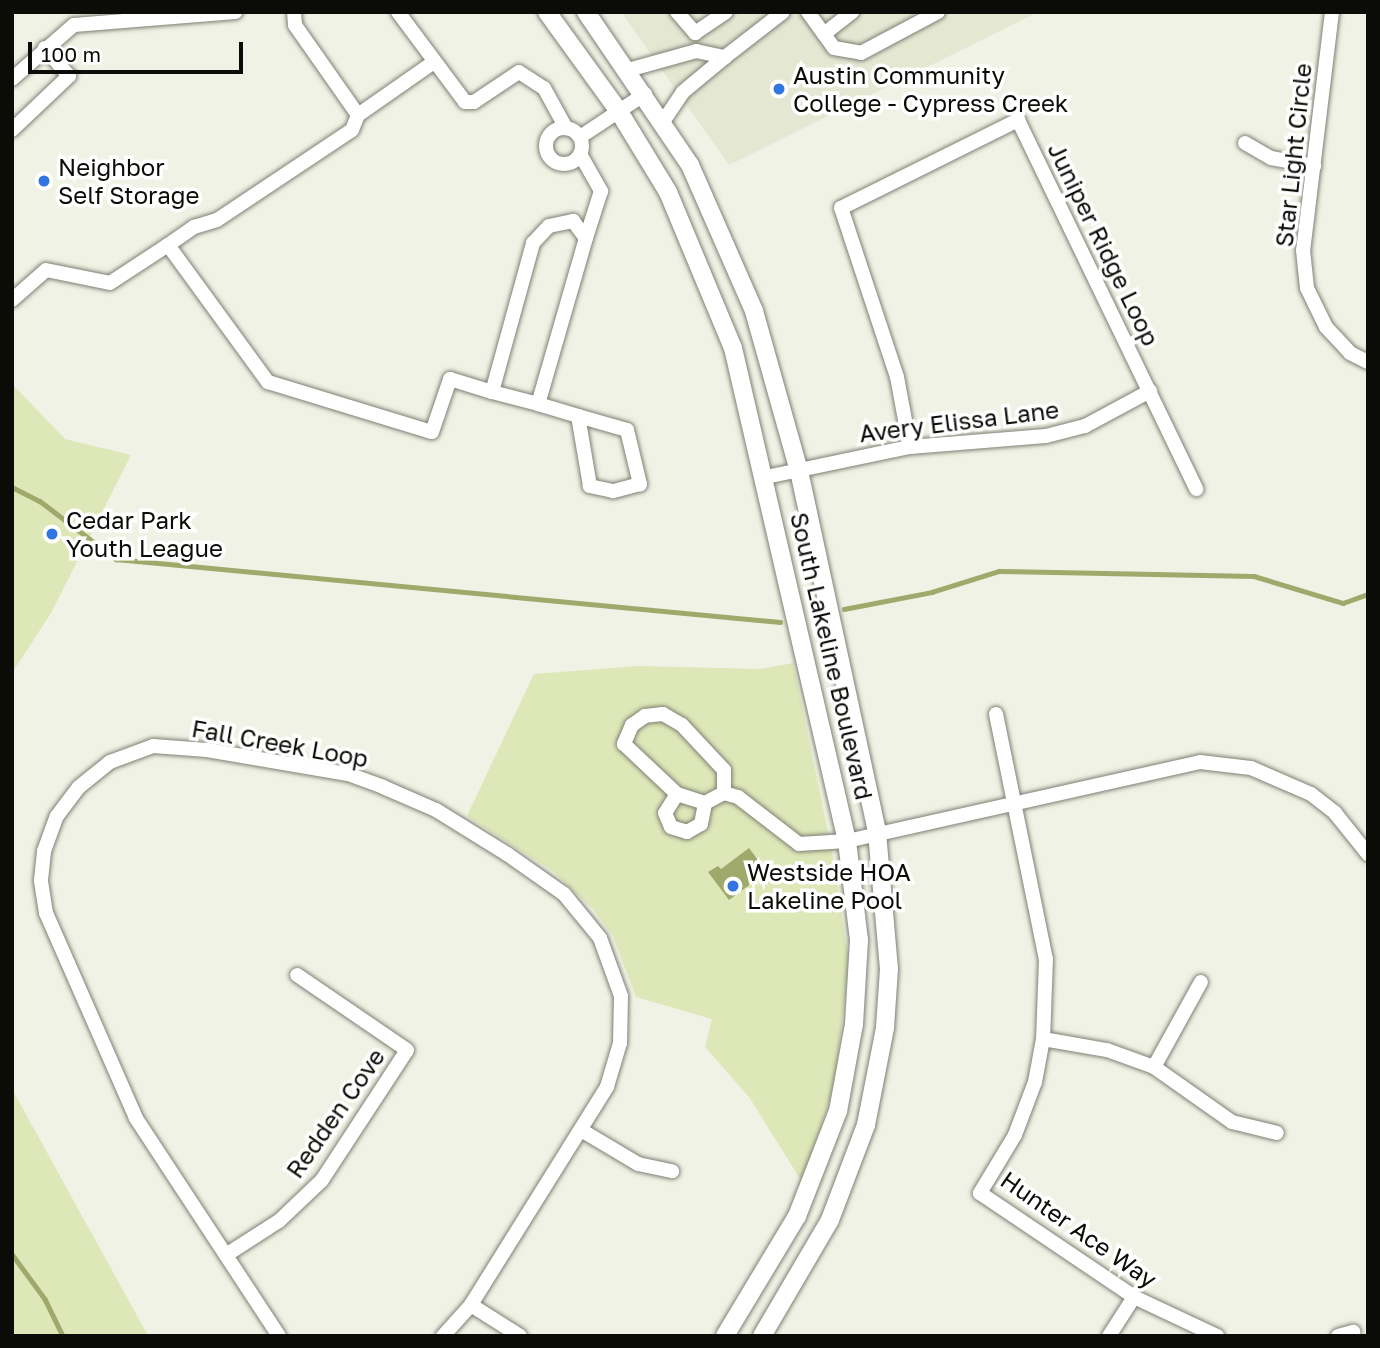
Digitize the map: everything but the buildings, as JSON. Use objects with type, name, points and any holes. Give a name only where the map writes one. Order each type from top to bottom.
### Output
[{"type":"main road","name":"South Lakeline Boulevard","points":[[547,12],[618,110],[693,243],[733,348],[785,558],[847,841],[859,940],[854,1024],[838,1111],[797,1216],[725,1336]]},
{"type":"main road","name":"South Lakeline Boulevard","points":[[586,12],[645,94],[690,165],[754,311],[799,471],[877,832],[889,969],[885,1028],[866,1125],[830,1220],[762,1336]]},
{"type":"street","points":[[12,79],[74,25],[235,12]]},
{"type":"street","points":[[294,12],[295,24],[358,115]]},
{"type":"street","points":[[398,12],[466,102],[474,102],[519,72],[533,77],[544,88],[566,128],[580,137]]},
{"type":"street","points":[[677,12],[695,33],[726,12]]},
{"type":"street","points":[[663,122],[683,93],[783,12]]},
{"type":"street","points":[[808,12],[834,48],[860,53],[938,12]]},
{"type":"street","points":[[824,34],[852,12]]},
{"type":"street","name":"Star Light Circle","points":[[1332,12],[1303,250],[1307,288],[1326,327],[1350,353],[1368,362]]},
{"type":"street","points":[[12,130],[69,76],[45,48]]},
{"type":"street","points":[[628,69],[696,51],[725,57]]},
{"type":"street","points":[[12,300],[46,270],[110,283],[194,227],[217,220],[340,141],[358,115],[434,62]]},
{"type":"street","points":[[580,137],[645,94]]},
{"type":"street","name":"Juniper Ridge Loop","points":[[910,446],[897,377],[841,208],[1018,120],[1196,488]]},
{"type":"street","points":[[566,128],[548,137],[548,153],[566,164],[580,154]]},
{"type":"street","points":[[538,404],[601,191],[580,154],[580,137]]},
{"type":"street","points":[[1245,143],[1271,158],[1314,166]]},
{"type":"street","points":[[492,392],[533,243],[550,226],[573,221],[586,238]]},
{"type":"street","points":[[168,245],[268,382],[432,432],[450,379],[627,429],[640,484],[613,491],[590,486],[578,416]]},
{"type":"street","name":"Avery Elissa Lane","points":[[766,477],[910,446],[1046,436],[1086,426],[1150,391]]},
{"type":"street","points":[[723,793],[724,769],[703,745],[663,714],[645,716],[632,725],[624,744],[677,794],[705,803],[723,793],[738,797],[799,844],[847,841],[1166,767],[1226,763],[1285,780],[1311,794],[1335,813],[1368,854]]},
{"type":"street","name":"Hunter Ace Way","points":[[996,714],[1012,804],[1046,959],[1042,1039],[1035,1082],[1015,1135],[980,1193],[1134,1297],[1217,1336]]},
{"type":"street","name":"Fall Creek Loop","points":[[279,1336],[121,1090],[46,914],[41,880],[44,851],[57,816],[79,787],[110,762],[153,746],[207,750],[335,772],[383,787],[436,810],[564,894],[600,938],[621,996],[620,1043],[607,1087],[471,1305],[443,1336]]},
{"type":"street","points":[[677,794],[665,813],[671,827],[687,832],[701,824],[705,803]]},
{"type":"street","name":"Redden Cove","points":[[226,1255],[279,1220],[322,1180],[407,1050],[296,975]]},
{"type":"street","points":[[1154,1068],[1201,982]]},
{"type":"street","points":[[1042,1039],[1107,1050],[1154,1068],[1233,1122],[1277,1133]]},
{"type":"street","points":[[581,1130],[638,1164],[672,1171]]},
{"type":"street","points":[[1109,1336],[1134,1297]]},
{"type":"street","points":[[471,1305],[520,1336]]},
{"type":"street","points":[[1338,1336],[1353,1332]]},
{"type":"shaded area","name":"Austin Community College - Cypress Creek","points":[[621,12],[1038,12],[729,165]]},
{"type":"shaded area","name":"Cedar Park Youth League","points":[[12,384],[65,439],[131,455],[51,613],[12,673]]},
{"type":"shaded area","points":[[793,663],[832,851],[849,962],[834,1087],[802,1182],[749,1097],[705,1047],[712,1019],[636,997],[613,936],[593,909],[554,872],[467,816],[534,674],[638,666],[760,669]]},
{"type":"shaded area","name":"Westside HOA Lakeline Pool","points":[[749,848],[767,872],[729,900],[708,872],[718,866],[721,869]]},
{"type":"shaded area","points":[[12,1089],[146,1332],[149,1336],[12,1336]]},
{"type":"waterway","points":[[12,487],[40,501],[116,559],[780,622]]},
{"type":"waterway","points":[[844,609],[932,592],[999,571],[1254,576],[1343,603],[1368,594]]},
{"type":"waterway","points":[[12,1254],[45,1299],[63,1336]]},
{"type":"place","name":"Austin Community College - Cypress Creek","points":[[779,89]]},
{"type":"place","name":"Neighbor Self Storage","points":[[44,181]]},
{"type":"place","name":"Cedar Park Youth League","points":[[52,534]]},
{"type":"place","name":"Westside HOA Lakeline Pool","points":[[733,886]]}]
